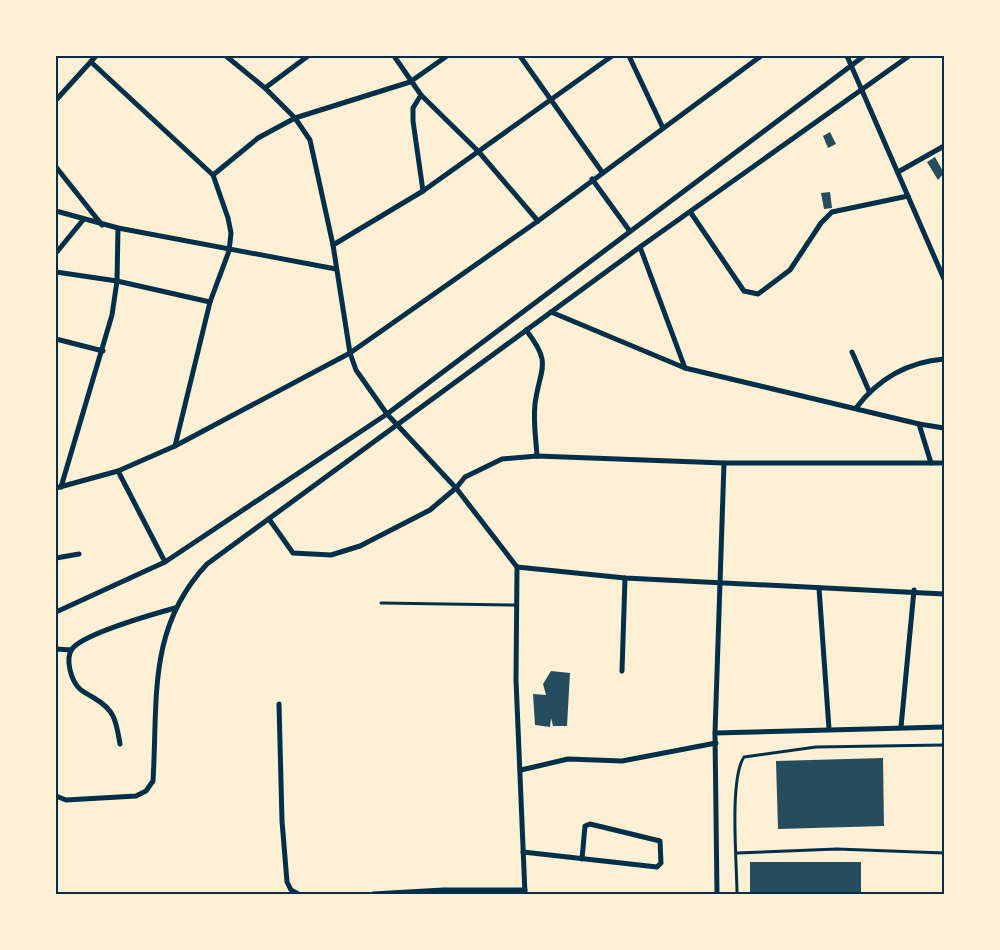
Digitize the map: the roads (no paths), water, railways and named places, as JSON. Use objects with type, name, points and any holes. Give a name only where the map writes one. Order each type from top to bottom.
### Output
[{"type":"street","points":[[56,100],[96,56]]},
{"type":"street","points":[[226,56],[265,88],[295,118],[310,140],[333,245],[350,353],[365,385],[387,414],[456,488],[517,567],[516,680],[525,892],[443,890],[373,894]]},
{"type":"street","points":[[265,88],[308,56]]},
{"type":"street","points":[[394,56],[421,95],[478,151],[538,220]]},
{"type":"street","points":[[213,175],[258,138],[295,118],[410,82],[447,56]]},
{"type":"street","points":[[520,56],[602,172]]},
{"type":"street","points":[[333,245],[423,191],[612,56]]},
{"type":"street","points":[[629,56],[663,128]]},
{"type":"street","points":[[58,488],[118,471],[175,446],[350,353],[538,220],[761,56]]},
{"type":"street","points":[[847,56],[945,279]]},
{"type":"street","points":[[56,612],[165,562],[387,414],[629,230],[864,56]]},
{"type":"street","points":[[56,796],[66,800],[136,796],[147,791],[153,781],[160,653],[175,608],[188,584],[207,564],[640,247],[691,213],[909,56]]},
{"type":"street","points":[[91,62],[213,175],[231,233],[228,251],[210,303],[175,446]]},
{"type":"street","points":[[421,95],[413,108],[413,121],[423,191]]},
{"type":"street","points":[[898,172],[945,146]]},
{"type":"street","points":[[56,167],[102,225]]},
{"type":"street","points":[[592,179],[629,230]]},
{"type":"street","points":[[691,213],[744,291],[758,294],[790,270],[821,223],[832,212],[908,196]]},
{"type":"street","points":[[56,211],[102,225],[228,251],[336,268]]},
{"type":"street","points":[[56,253],[83,220]]},
{"type":"street","points":[[58,488],[103,351],[112,315],[117,281],[118,228]]},
{"type":"street","points":[[640,247],[685,368]]},
{"type":"street","points":[[56,272],[117,281],[210,303]]},
{"type":"street","points":[[551,312],[685,368],[919,424],[945,428]]},
{"type":"street","points":[[526,330],[542,350],[543,364],[534,406],[537,456]]},
{"type":"street","points":[[56,339],[103,351]]},
{"type":"street","points":[[852,352],[869,391]]},
{"type":"street","points":[[856,408],[869,391],[888,376],[908,367],[945,359]]},
{"type":"street","points":[[919,424],[931,463]]},
{"type":"street","points":[[270,519],[293,553],[316,556],[338,554],[430,510],[456,488],[465,477],[484,466],[502,459],[537,456],[724,463],[945,463]]},
{"type":"street","points":[[717,894],[715,733],[724,463]]},
{"type":"street","points":[[118,471],[165,562]]},
{"type":"street","points":[[56,558],[79,554]]},
{"type":"street","points":[[517,567],[625,578],[720,584],[914,590],[945,594]]},
{"type":"street","points":[[622,671],[625,578]]},
{"type":"street","points":[[819,588],[829,729]]},
{"type":"street","points":[[901,727],[914,590]]},
{"type":"street","points":[[120,744],[117,726],[108,706],[79,689],[73,678],[68,662],[71,650],[79,643],[135,619],[175,608]]},
{"type":"street","points":[[56,649],[71,650]]},
{"type":"street","points":[[279,704],[282,821],[287,882],[291,890],[298,894]]},
{"type":"street","points":[[715,733],[945,727]]},
{"type":"street","points":[[521,770],[568,759],[622,761],[716,743]]},
{"type":"street","points":[[523,852],[582,859],[659,867],[660,841],[590,824],[585,826],[582,859]]},
{"type":"lane","points":[[381,603],[517,605]]},
{"type":"lane","points":[[737,894],[736,798],[740,764],[746,755],[816,747],[945,746]]},
{"type":"lane","points":[[737,853],[837,849],[945,853]]}]
